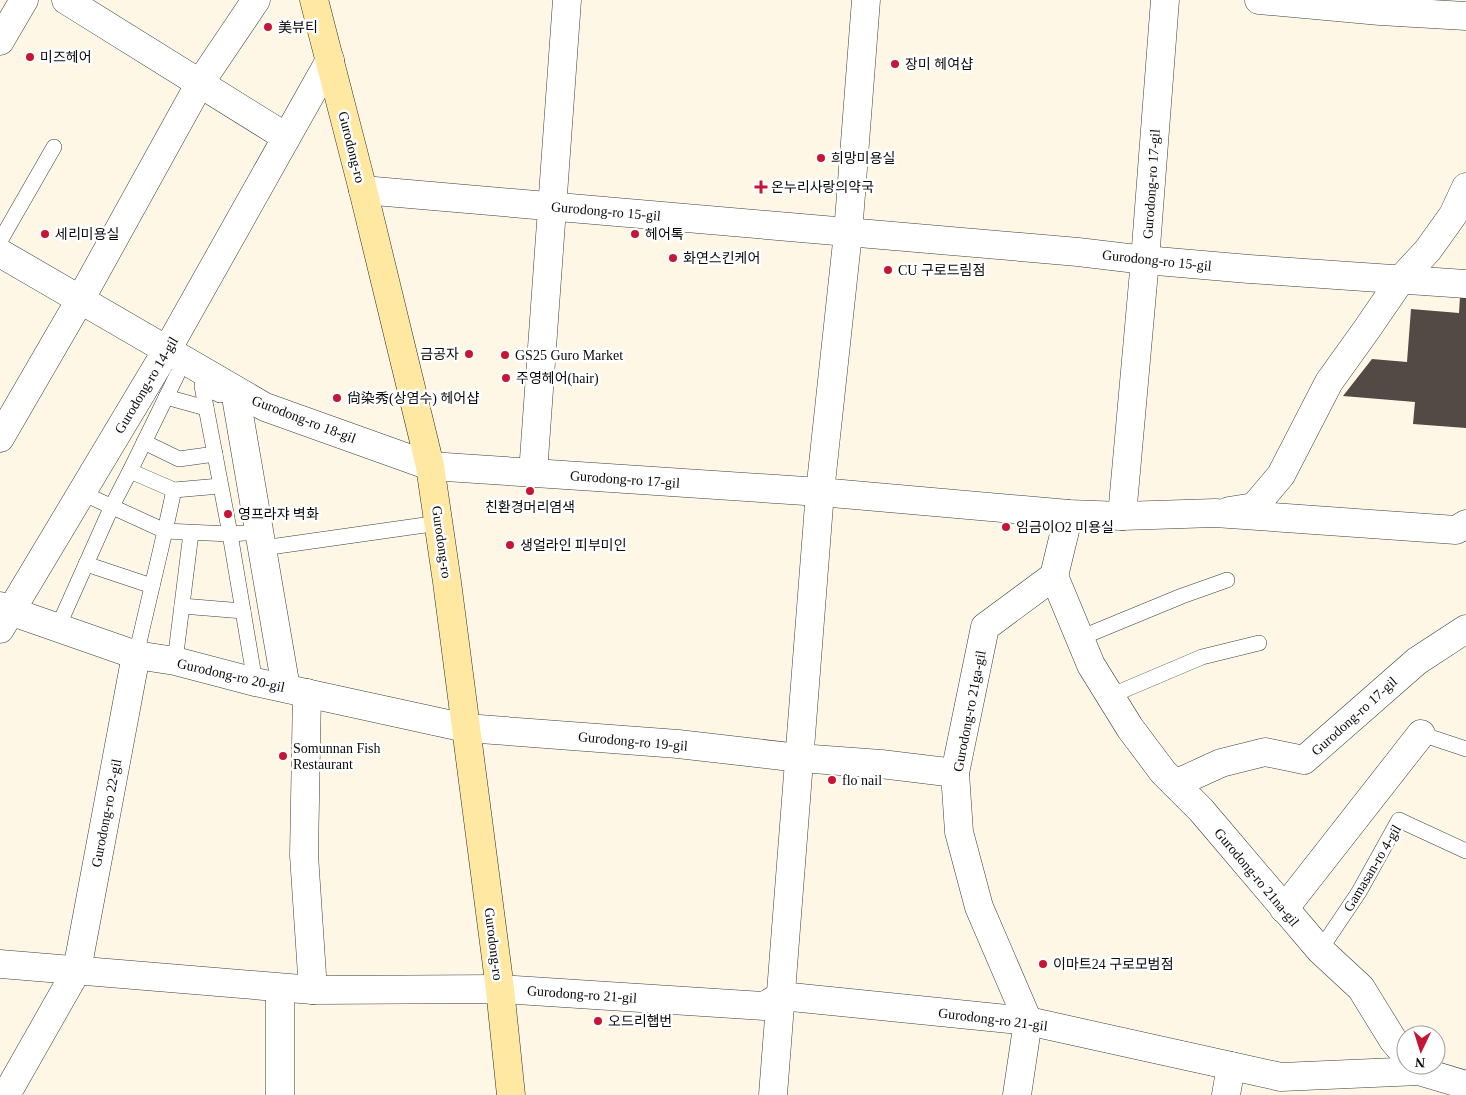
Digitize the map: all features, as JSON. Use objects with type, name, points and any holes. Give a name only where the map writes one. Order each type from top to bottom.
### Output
[{"type":"main road","name":"Gurodong-ro","points":[[314,0],[363,190],[430,466],[440,523],[500,989],[511,1095]]},
{"type":"street","points":[[0,41],[24,0]]},
{"type":"street","points":[[66,0],[286,137]]},
{"type":"street","points":[[0,438],[80,300],[200,82],[256,0]]},
{"type":"street","points":[[532,473],[567,0]]},
{"type":"street","points":[[773,1095],[820,492],[848,233],[866,0]]},
{"type":"street","name":"Gurodong-ro 17-gil","points":[[1122,516],[1145,260],[1165,0]]},
{"type":"street","points":[[1259,0],[1380,12],[1466,16]]},
{"type":"street","name":"Gurodong-ro 14-gil","points":[[3,616],[167,363],[286,137],[330,60]]},
{"type":"street","name":"Gurodong-ro 17-gil","points":[[1215,513],[1254,506],[1281,475],[1329,382],[1402,278],[1428,250],[1453,215],[1466,187]]},
{"type":"street","name":"Gurodong-ro 15-gil","points":[[363,190],[1068,251],[1249,269],[1402,278],[1466,284]]},
{"type":"street","name":"Gurodong-ro 18-gil","points":[[0,253],[80,300],[167,363],[236,397],[430,466]]},
{"type":"street","points":[[236,397],[261,540],[296,691],[313,990]]},
{"type":"street","name":"Gurodong-ro 17-gil","points":[[430,466],[820,492],[1069,514],[1122,516],[1215,513],[1456,530],[1466,524]]},
{"type":"street","points":[[1054,576],[1069,514]]},
{"type":"street","name":"Gurodong-ro 21na-gil","points":[[1054,576],[1091,664],[1130,728],[1163,772],[1201,810],[1320,950],[1361,988],[1396,1044]]},
{"type":"street","name":"Gurodong-ro 21ga-gil","points":[[1028,1021],[979,907],[958,832],[955,773],[985,628],[1054,576]]},
{"type":"street","name":"Gurodong-ro 20-gil","points":[[3,616],[58,627],[136,655],[175,661],[255,682],[466,728]]},
{"type":"street","name":"Gurodong-ro 17-gil","points":[[1175,784],[1222,763],[1265,752],[1304,760],[1417,660],[1466,629]]},
{"type":"street","name":"Gurodong-ro 22-gil","points":[[6,1095],[77,970],[136,655]]},
{"type":"street","name":"Gurodong-ro 19-gil","points":[[466,728],[678,744],[955,773]]},
{"type":"street","points":[[1284,909],[1421,734]]},
{"type":"street","points":[[0,964],[313,990],[500,989]]},
{"type":"street","points":[[280,988],[280,1095]]},
{"type":"street","name":"Gurodong-ro 21-gil","points":[[500,989],[764,1006],[781,996],[1028,1021],[1281,1077],[1396,1066]]},
{"type":"street","points":[[1017,1095],[1028,1021]]},
{"type":"street","points":[[1226,1095],[1231,1066]]},
{"type":"street","name":"Gurodong-ro 21-gil","points":[[1441,1075],[1466,1085]]},
{"type":"lane","points":[[0,241],[54,147]]},
{"type":"lane","points":[[167,363],[202,386],[236,397]]},
{"type":"lane","points":[[58,627],[112,506],[166,398],[167,363]]},
{"type":"lane","points":[[202,386],[255,682]]},
{"type":"lane","points":[[166,398],[206,408]]},
{"type":"lane","points":[[144,442],[179,459],[215,454]]},
{"type":"lane","points":[[130,471],[174,490],[220,486]]},
{"type":"lane","points":[[136,655],[174,490]]},
{"type":"lane","points":[[82,492],[165,531],[230,534],[261,540],[440,523]]},
{"type":"lane","points":[[175,661],[190,533]]},
{"type":"lane","points":[[86,564],[152,586]]},
{"type":"lane","points":[[1080,638],[1182,596],[1227,580]]},
{"type":"lane","points":[[182,606],[243,612]]},
{"type":"lane","points":[[1110,696],[1202,657],[1258,643]]},
{"type":"lane","points":[[1421,734],[1466,750]]},
{"type":"lane","name":"Gamasan-ro 4-gil","points":[[1320,950],[1358,892],[1399,820],[1466,851]]},
{"type":"building","points":[[1460,297],[1466,297],[1466,428],[1413,424],[1415,402],[1343,396],[1372,359],[1407,362],[1411,309],[1459,313]]},
{"type":"place","name":"美뷰티","points":[[268,27]]},
{"type":"place","name":"미즈헤어","points":[[30,57]]},
{"type":"place","name":"장미 헤여샵","points":[[895,64]]},
{"type":"place","name":"희망미용실","points":[[821,158]]},
{"type":"place","name":"온누리사랑의약국","points":[[761,187]]},
{"type":"place","name":"세리미용실","points":[[45,234]]},
{"type":"place","name":"헤어톡","points":[[635,234]]},
{"type":"place","name":"화연스킨케어","points":[[673,258]]},
{"type":"place","name":"CU 구로드림점","points":[[888,270]]},
{"type":"place","name":"금공자","points":[[469,354]]},
{"type":"place","name":"GS25 Guro Market","points":[[505,355]]},
{"type":"place","name":"주영헤어(hair)","points":[[506,378]]},
{"type":"place","name":"尙染秀(상염수) 헤어샵","points":[[337,398]]},
{"type":"place","name":"친환경머리염색","points":[[530,491]]},
{"type":"place","name":"영프라쟈 벽화","points":[[228,514]]},
{"type":"place","name":"임금이O2 미용실","points":[[1006,527]]},
{"type":"place","name":"생얼라인 피부미인","points":[[510,545]]},
{"type":"place","name":"Somunnan Fish Restaurant","points":[[283,756]]},
{"type":"place","name":"flo nail","points":[[832,780]]},
{"type":"place","name":"이마트24 구로모범점","points":[[1043,964]]},
{"type":"place","name":"오드리햅번","points":[[598,1021]]}]
